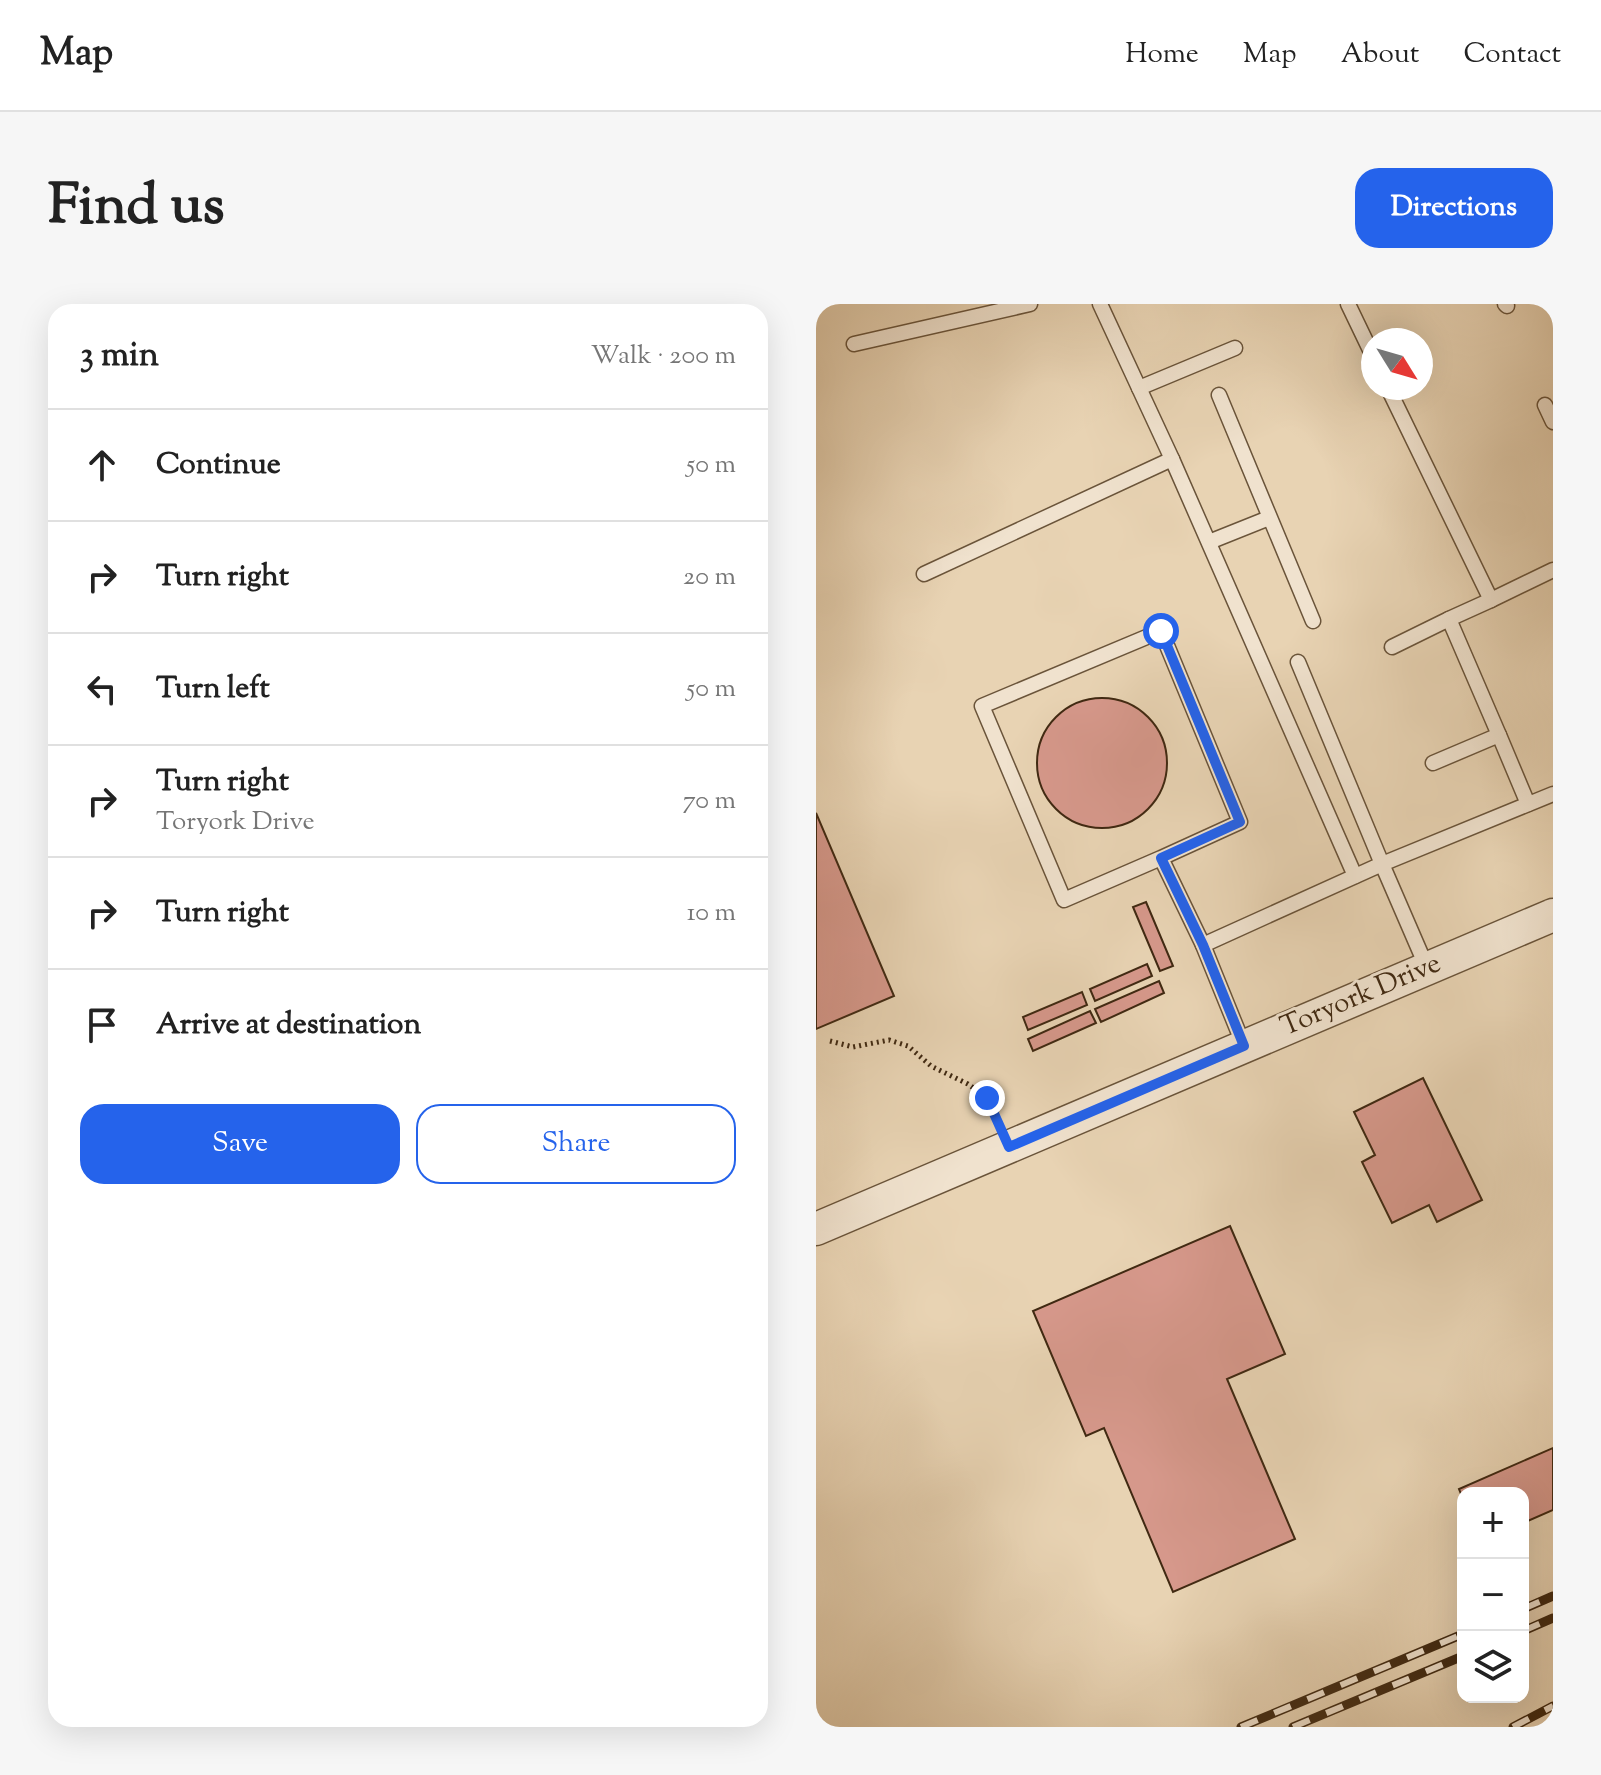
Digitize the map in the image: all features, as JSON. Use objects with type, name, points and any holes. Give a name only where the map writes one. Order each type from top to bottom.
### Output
[{"type":"street","name":"Toryork Drive","points":[[816,1229],[1553,915]]},
{"type":"lane","points":[[854,344],[1030,304]]},
{"type":"lane","points":[[1100,304],[1172,459],[1355,876]]},
{"type":"lane","points":[[1348,304],[1361,331]]},
{"type":"lane","points":[[1139,388],[1235,348]]},
{"type":"lane","points":[[1219,395],[1313,621]]},
{"type":"lane","points":[[1394,400],[1491,600]]},
{"type":"lane","points":[[1545,405],[1553,422]]},
{"type":"lane","points":[[924,574],[1172,459]]},
{"type":"lane","points":[[1209,542],[1269,518]]},
{"type":"lane","points":[[1392,647],[1553,570]]},
{"type":"lane","points":[[1449,619],[1528,804]]},
{"type":"lane","points":[[1161,631],[1240,822],[1161,858],[1064,900],[982,706],[1161,631]]},
{"type":"lane","points":[[1298,662],[1427,968]]},
{"type":"lane","points":[[1433,763],[1499,735]]},
{"type":"lane","points":[[1203,945],[1382,864],[1553,794]]},
{"type":"lane","points":[[1161,858],[1203,945],[1244,1046]]},
{"type":"path","points":[[830,1041],[853,1047],[889,1040],[908,1046],[931,1066],[968,1084],[987,1098],[1009,1147]]},
{"type":"building","points":[[1102,698],[1127,703],[1148,717],[1162,738],[1167,763],[1162,788],[1148,809],[1127,823],[1102,828],[1077,823],[1056,809],[1042,788],[1037,763],[1042,738],[1056,717],[1077,703]]},
{"type":"building","points":[[816,813],[894,996],[816,1029]]},
{"type":"building","points":[[1146,902],[1173,966],[1160,971],[1133,907]]},
{"type":"building","points":[[1147,964],[1152,976],[1095,1001],[1090,989]]},
{"type":"building","points":[[1159,981],[1164,993],[1101,1022],[1095,1009]]},
{"type":"building","points":[[1082,992],[1087,1005],[1028,1030],[1023,1017]]},
{"type":"building","points":[[1090,1011],[1096,1023],[1033,1051],[1028,1039]]},
{"type":"building","points":[[1423,1078],[1482,1200],[1437,1222],[1429,1205],[1392,1223],[1362,1162],[1375,1155],[1354,1112]]},
{"type":"building","points":[[1230,1226],[1285,1354],[1227,1379],[1295,1539],[1173,1592],[1104,1428],[1086,1436],[1033,1311]]},
{"type":"building","points":[[1553,1448],[1553,1510],[1529,1520],[1529,1487],[1464,1487]]},
{"type":"railway","points":[[1529,1606],[1553,1596]]},
{"type":"railway","points":[[1529,1628],[1553,1618]]},
{"type":"railway","points":[[1241,1727],[1457,1637]]},
{"type":"railway","points":[[1293,1727],[1457,1659]]},
{"type":"railway","points":[[1513,1727],[1553,1706]]},
{"type":"route","points":[[987,1098],[1009,1147],[1244,1046],[1203,945],[1161,858],[1240,822],[1161,631]]}]
